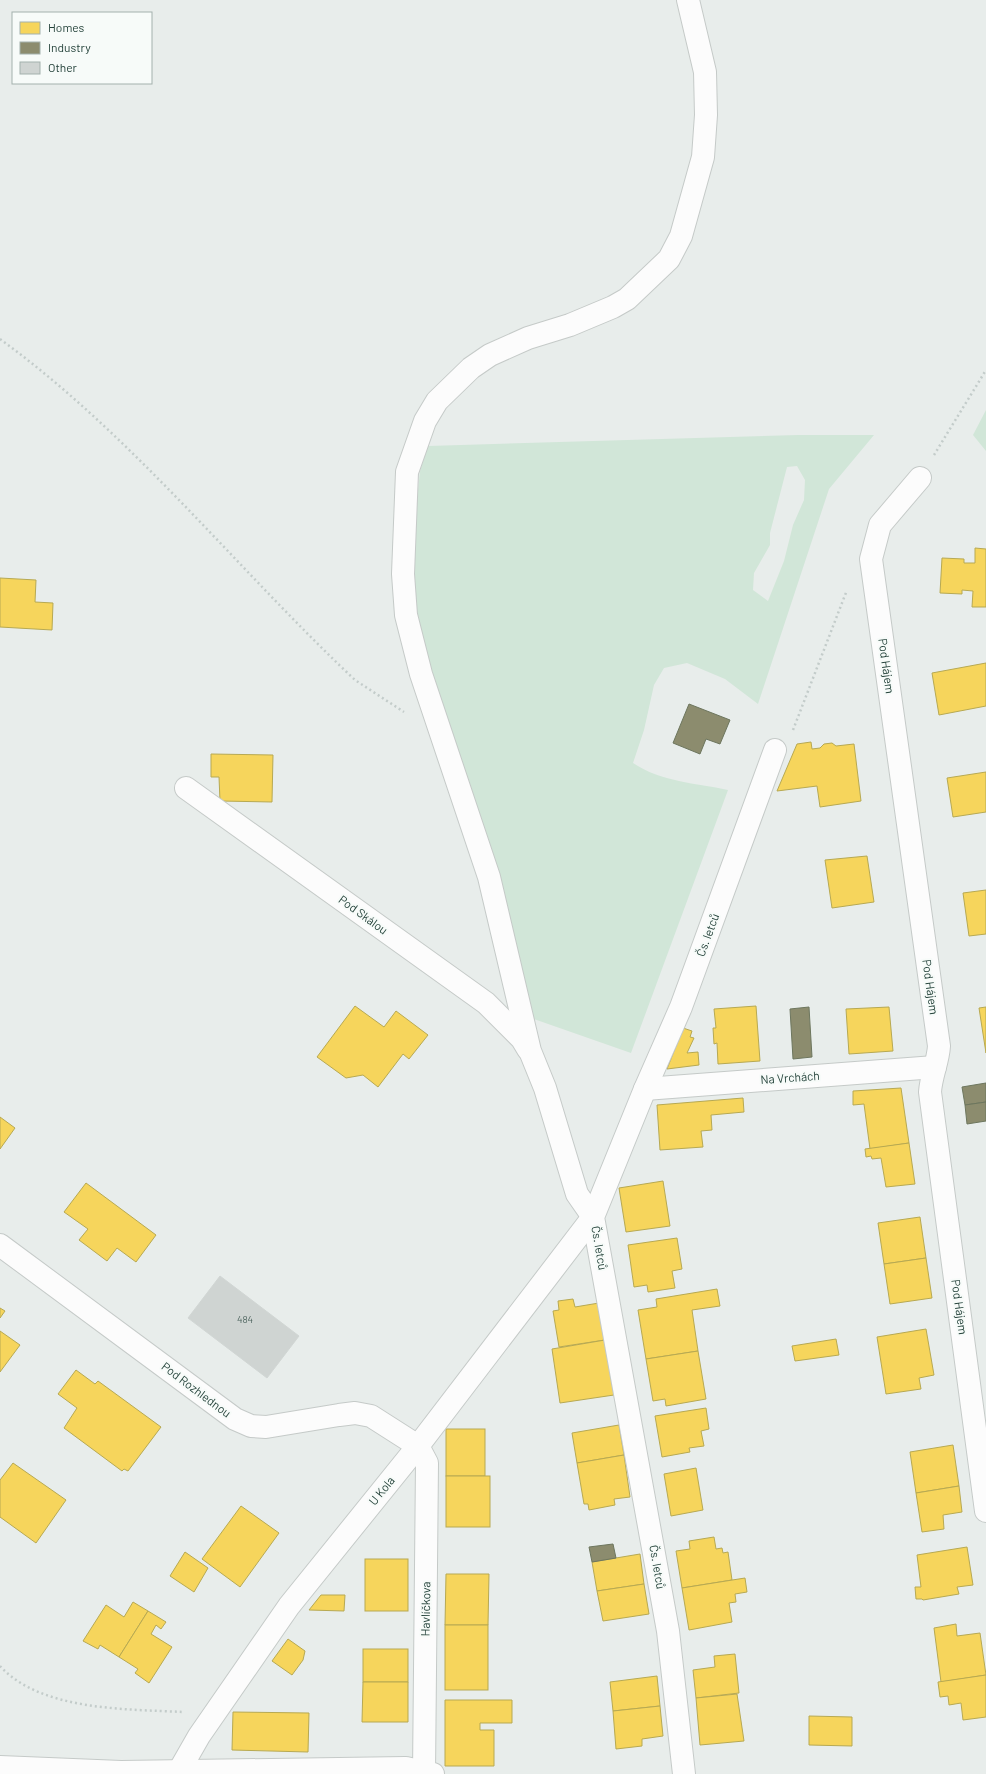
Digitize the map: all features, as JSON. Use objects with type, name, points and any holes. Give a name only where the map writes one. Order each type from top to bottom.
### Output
[{"type":"street","points":[[593,1217],[577,1194],[545,1088],[530,1051],[489,877],[440,734],[421,674],[406,615],[403,566],[407,472],[425,421],[437,401],[471,368],[490,355],[528,338],[570,325],[613,307],[627,299],[669,259],[681,236],[703,156],[706,114],[704,72],[688,0]]},
{"type":"street","name":"Pod Hájem","points":[[920,478],[880,525],[871,559],[939,1046],[938,1056],[931,1079],[930,1092],[986,1511]]},
{"type":"street","name":"Čs. letců","points":[[684,1774],[668,1631],[593,1217],[645,1089],[681,1007],[775,750]]},
{"type":"street","name":"Pod Skálou","points":[[186,788],[486,1002],[522,1039],[530,1051]]},
{"type":"street","name":"Na Vrchách","points":[[645,1089],[935,1067]]},
{"type":"street","name":"U Kola","points":[[179,1771],[213,1716],[289,1606],[418,1446],[593,1217]]},
{"type":"street","name":"Pod Rozhlednou","points":[[0,1245],[235,1419],[251,1426],[266,1427],[355,1413],[371,1416],[418,1446]]},
{"type":"street","name":"Havlíčkova","points":[[418,1446],[428,1463],[427,1773]]},
{"type":"street","points":[[0,1767],[121,1773],[406,1768],[427,1773]]},
{"type":"path","points":[[0,339],[22,355],[109,431],[355,680],[381,699],[440,734]]},
{"type":"path","points":[[920,478],[986,370]]},
{"type":"path","points":[[775,750],[792,732],[851,578],[871,559]]},
{"type":"path","points":[[0,1666],[17,1682],[34,1690],[69,1700],[123,1709],[190,1713],[213,1716]]},
{"type":"green space","points":[[986,410],[986,451],[973,435]]},
{"type":"green space","points":[[798,435],[874,435],[829,489],[758,704],[725,679],[687,663],[664,668],[654,685],[644,730],[633,763],[667,778],[728,790],[631,1053],[531,1018],[414,617],[413,540],[420,471],[428,446]],"holes":[[[797,466],[805,480],[804,500],[793,525],[784,561],[768,601],[753,590],[754,573],[770,545],[770,533],[787,467]]]},
{"type":"building: Homes","points":[[975,548],[986,549],[986,607],[972,607],[973,591],[962,590],[962,594],[940,593],[942,558],[964,559],[964,563],[975,563]]},
{"type":"building: Homes","points":[[0,578],[36,580],[35,602],[53,603],[52,630],[0,627]]},
{"type":"building: Homes","points":[[986,663],[986,706],[939,715],[932,673]]},
{"type":"building: Homes","points":[[811,742],[812,749],[820,748],[824,744],[832,743],[836,746],[854,744],[861,801],[820,807],[817,786],[777,791],[797,744]]},
{"type":"building: Homes","points":[[211,754],[273,755],[272,802],[220,801],[219,777],[211,777]]},
{"type":"building: Homes","points":[[986,772],[986,812],[953,817],[947,778]]},
{"type":"building: Homes","points":[[867,856],[874,902],[832,908],[825,860]]},
{"type":"building: Homes","points":[[986,890],[986,934],[969,936],[963,893]]},
{"type":"building: Homes","points":[[355,1006],[384,1027],[396,1011],[428,1035],[409,1059],[403,1054],[378,1087],[363,1075],[346,1078],[317,1057]]},
{"type":"building: Homes","points":[[756,1006],[760,1061],[718,1064],[717,1043],[714,1044],[713,1028],[716,1028],[714,1009]]},
{"type":"building: Homes","points":[[889,1007],[893,1051],[849,1054],[846,1009]]},
{"type":"building: Homes","points":[[986,1007],[986,1053],[979,1008]]},
{"type":"building: Homes","points":[[683,1028],[692,1031],[690,1037],[694,1038],[687,1053],[698,1052],[699,1065],[667,1069]]},
{"type":"building: Homes","points":[[901,1088],[909,1143],[870,1149],[864,1104],[853,1105],[853,1091]]},
{"type":"building: Homes","points":[[743,1098],[744,1112],[711,1115],[712,1130],[701,1131],[703,1147],[660,1150],[657,1105]]},
{"type":"building: Homes","points":[[0,1117],[15,1128],[0,1149]]},
{"type":"building: Homes","points":[[909,1143],[915,1184],[886,1187],[881,1158],[872,1159],[871,1156],[866,1157],[865,1149]]},
{"type":"building: Homes","points":[[663,1181],[670,1226],[626,1232],[619,1188]]},
{"type":"building: Homes","points":[[86,1183],[156,1235],[136,1262],[117,1248],[107,1261],[79,1240],[88,1229],[64,1212]]},
{"type":"building: Homes","points":[[920,1217],[926,1258],[884,1264],[878,1223]]},
{"type":"building: Homes","points":[[677,1238],[682,1269],[672,1271],[675,1288],[648,1292],[647,1285],[634,1287],[628,1245]]},
{"type":"building: Homes","points":[[926,1258],[932,1298],[890,1304],[884,1264]]},
{"type":"building: Homes","points":[[717,1289],[720,1306],[692,1310],[698,1351],[646,1359],[638,1310],[657,1307],[656,1299]]},
{"type":"building: Homes","points":[[573,1299],[575,1307],[599,1303],[605,1340],[559,1347],[553,1311],[559,1310],[558,1301]]},
{"type":"building: Homes","points":[[0,1308],[5,1311],[0,1318]]},
{"type":"building: Homes","points":[[926,1329],[934,1375],[919,1378],[921,1389],[886,1394],[877,1337]]},
{"type":"building: Homes","points":[[0,1331],[20,1345],[0,1372]]},
{"type":"building: Homes","points":[[836,1339],[839,1355],[795,1361],[792,1346]]},
{"type":"building: Homes","points":[[605,1340],[614,1395],[560,1403],[552,1349]]},
{"type":"building: Homes","points":[[698,1351],[706,1399],[666,1406],[665,1399],[653,1401],[646,1359]]},
{"type":"building: Homes","points":[[76,1370],[95,1384],[98,1381],[161,1427],[128,1471],[124,1469],[122,1471],[64,1428],[77,1408],[58,1394]]},
{"type":"building: Homes","points":[[706,1408],[709,1429],[701,1431],[704,1446],[689,1448],[690,1452],[662,1457],[655,1416]]},
{"type":"building: Homes","points":[[619,1425],[624,1455],[577,1463],[572,1433]]},
{"type":"building: Homes","points":[[446,1429],[485,1429],[485,1476],[446,1476]]},
{"type":"building: Homes","points":[[953,1445],[959,1486],[916,1493],[910,1452]]},
{"type":"building: Homes","points":[[624,1455],[630,1497],[614,1499],[615,1505],[589,1510],[588,1504],[584,1504],[577,1463]]},
{"type":"building: Homes","points":[[13,1463],[66,1500],[36,1543],[0,1517],[0,1480]]},
{"type":"building: Homes","points":[[696,1468],[703,1510],[671,1516],[664,1474]]},
{"type":"building: Homes","points":[[446,1476],[490,1476],[490,1527],[446,1527]]},
{"type":"building: Homes","points":[[959,1486],[962,1512],[943,1515],[944,1529],[922,1532],[916,1493]]},
{"type":"building: Homes","points":[[241,1506],[279,1533],[240,1587],[202,1559]]},
{"type":"building: Homes","points":[[714,1537],[716,1549],[722,1548],[723,1553],[728,1552],[732,1580],[682,1588],[676,1551],[690,1549],[689,1541]]},
{"type":"building: Homes","points":[[967,1547],[973,1585],[957,1587],[959,1594],[923,1600],[916,1599],[915,1587],[921,1587],[917,1555]]},
{"type":"building: Homes","points":[[185,1552],[208,1568],[194,1592],[170,1576]]},
{"type":"building: Homes","points":[[640,1554],[644,1584],[597,1591],[592,1562]]},
{"type":"building: Homes","points":[[365,1559],[408,1559],[408,1611],[365,1611]]},
{"type":"building: Homes","points":[[446,1574],[489,1574],[488,1625],[445,1625]]},
{"type":"building: Homes","points":[[745,1578],[747,1592],[735,1594],[736,1602],[729,1603],[732,1622],[689,1630],[682,1588]]},
{"type":"building: Homes","points":[[644,1584],[649,1614],[603,1621],[597,1591]]},
{"type":"building: Homes","points":[[321,1595],[345,1595],[344,1611],[309,1610]]},
{"type":"building: Homes","points":[[133,1602],[148,1611],[119,1657],[100,1645],[98,1649],[83,1641],[106,1605],[124,1617]]},
{"type":"building: Homes","points":[[148,1611],[166,1622],[161,1629],[156,1625],[151,1634],[172,1647],[149,1683],[135,1673],[138,1669],[119,1657]]},
{"type":"building: Homes","points":[[956,1624],[957,1636],[980,1633],[986,1675],[941,1682],[934,1628]]},
{"type":"building: Homes","points":[[445,1625],[488,1625],[488,1690],[445,1690]]},
{"type":"building: Homes","points":[[288,1639],[305,1651],[303,1660],[292,1675],[272,1661]]},
{"type":"building: Homes","points":[[363,1649],[408,1649],[408,1682],[363,1682]]},
{"type":"building: Homes","points":[[735,1654],[739,1693],[696,1698],[693,1670],[715,1667],[714,1656]]},
{"type":"building: Homes","points":[[986,1675],[986,1717],[963,1720],[961,1703],[949,1705],[948,1696],[940,1697],[938,1682]]},
{"type":"building: Homes","points":[[657,1676],[660,1706],[613,1711],[610,1682]]},
{"type":"building: Homes","points":[[363,1682],[408,1682],[408,1722],[362,1722]]},
{"type":"building: Homes","points":[[737,1694],[744,1741],[700,1745],[696,1698]]},
{"type":"building: Homes","points":[[445,1700],[512,1700],[512,1723],[480,1723],[480,1730],[494,1730],[494,1766],[445,1766]]},
{"type":"building: Homes","points":[[660,1706],[663,1736],[642,1739],[642,1746],[616,1749],[613,1711]]},
{"type":"building: Homes","points":[[233,1712],[309,1713],[308,1752],[232,1750]]},
{"type":"building: Homes","points":[[809,1716],[852,1717],[852,1746],[809,1745]]},
{"type":"building: Industry","points":[[689,704],[730,720],[720,744],[706,739],[700,754],[673,743]]},
{"type":"building: Industry","points":[[809,1007],[812,1057],[793,1059],[790,1009]]},
{"type":"building: Industry","points":[[986,1083],[986,1102],[965,1105],[962,1087]]},
{"type":"building: Industry","points":[[986,1102],[986,1121],[967,1124],[965,1105]]},
{"type":"building: Industry","points":[[613,1544],[616,1558],[592,1562],[589,1547]]},
{"type":"building: Other","points":[[220,1276],[299,1336],[267,1378],[188,1318]]}]
